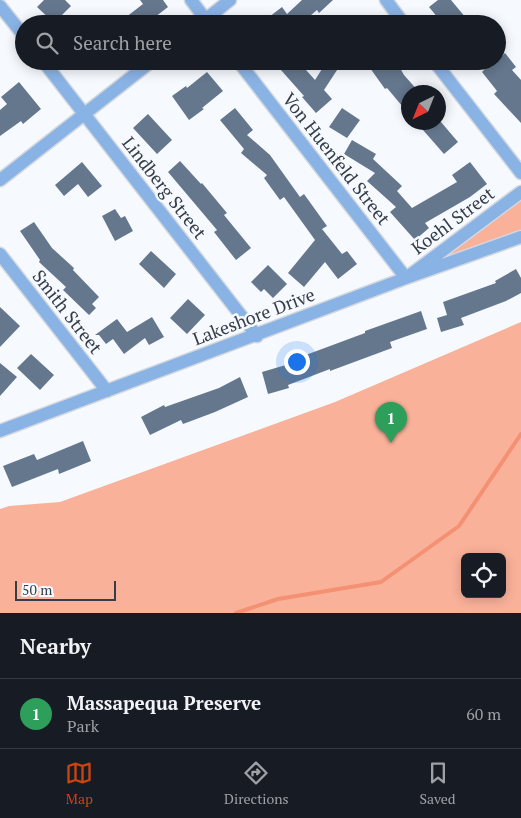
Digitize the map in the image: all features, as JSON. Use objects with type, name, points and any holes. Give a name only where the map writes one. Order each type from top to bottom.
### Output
[{"type":"street","points":[[191,0],[201,15]]},
{"type":"street","points":[[213,15],[230,0]]},
{"type":"street","points":[[386,0],[397,15]]},
{"type":"street","points":[[0,6],[15,25]]},
{"type":"street","name":"Lindberg Street","points":[[51,70],[257,336]]},
{"type":"street","points":[[0,180],[140,70]]},
{"type":"street","name":"Von Huenfeld Street","points":[[245,70],[406,278]]},
{"type":"street","points":[[441,70],[521,173]]},
{"type":"street","name":"Koehl Street","points":[[406,278],[521,192]]},
{"type":"street","name":"Lakeshore Drive","points":[[0,431],[257,336],[406,278],[521,237]]},
{"type":"street","name":"Smith Street","points":[[0,254],[107,391]]},
{"type":"shaded area","points":[[521,191],[521,237],[406,278]]},
{"type":"shaded area","points":[[521,322],[521,613],[0,613],[0,509],[9,506],[60,502],[335,402]]},
{"type":"building","points":[[44,0],[65,0],[71,6],[62,15],[46,15],[37,7]]},
{"type":"building","points":[[140,0],[163,0],[168,7],[158,15],[129,15],[143,4]]},
{"type":"building","points":[[302,0],[333,0],[319,13],[317,10],[311,15],[272,15],[282,7],[287,14]]},
{"type":"building","points":[[438,0],[451,0],[464,15],[436,15],[429,7]]},
{"type":"building","points":[[506,54],[516,67],[512,70],[521,80],[521,123],[494,94],[497,91],[482,72],[484,70],[506,70]]},
{"type":"building","points":[[281,70],[306,70],[315,80],[321,70],[337,70],[324,90],[332,99],[316,113],[302,97],[304,96]]},
{"type":"building","points":[[371,70],[401,70],[413,85],[401,85],[401,105],[387,88],[385,89]]},
{"type":"building","points":[[207,72],[223,91],[189,120],[172,96],[186,86],[187,88]]},
{"type":"building","points":[[19,82],[41,109],[23,124],[21,121],[0,136],[0,110],[7,104],[1,97]]},
{"type":"building","points":[[235,108],[253,130],[247,135],[270,155],[300,197],[304,194],[327,226],[322,229],[342,254],[347,251],[357,264],[338,279],[325,262],[304,287],[288,273],[315,240],[284,197],[280,200],[264,178],[267,175],[241,153],[244,149],[220,120]]},
{"type":"building","points":[[342,108],[360,120],[347,138],[329,127]]},
{"type":"building","points":[[148,114],[172,140],[157,154],[133,128]]},
{"type":"building","points":[[446,128],[458,142],[444,154],[423,130],[446,130]]},
{"type":"building","points":[[352,140],[376,154],[373,159],[402,186],[397,191],[412,208],[457,182],[452,175],[470,162],[487,184],[470,197],[425,223],[429,228],[415,240],[390,212],[396,207],[367,181],[375,173],[344,154]]},
{"type":"building","points":[[180,161],[202,183],[227,213],[224,215],[251,248],[236,260],[214,232],[217,230],[168,172]]},
{"type":"building","points":[[82,162],[102,186],[88,197],[78,184],[64,196],[55,185]]},
{"type":"building","points":[[115,209],[121,218],[125,216],[133,231],[115,241],[102,216]]},
{"type":"building","points":[[34,222],[52,248],[74,268],[73,270],[99,297],[92,304],[96,308],[89,315],[63,290],[66,287],[39,262],[40,260],[20,231]]},
{"type":"building","points":[[151,251],[176,274],[164,288],[139,264]]},
{"type":"building","points":[[268,265],[287,284],[273,298],[264,289],[261,292],[251,282]]},
{"type":"building","points":[[516,269],[521,278],[521,293],[506,301],[461,318],[464,325],[441,332],[437,318],[447,315],[443,302],[496,283],[495,281]]},
{"type":"building","points":[[188,299],[205,315],[187,334],[170,318]]},
{"type":"building","points":[[0,307],[20,326],[0,347]]},
{"type":"building","points":[[421,311],[427,329],[390,342],[392,348],[330,371],[330,369],[288,385],[289,388],[268,394],[262,372],[296,362],[295,359]]},
{"type":"building","points":[[152,317],[164,337],[149,345],[145,338],[124,354],[113,339],[106,344],[99,335],[95,335],[117,319],[127,332]]},
{"type":"building","points":[[31,354],[54,375],[40,390],[17,368]]},
{"type":"building","points":[[0,363],[17,377],[0,396]]},
{"type":"building","points":[[240,377],[248,397],[183,424],[181,420],[150,435],[141,417],[164,405],[165,407],[219,388]]},
{"type":"building","points":[[83,441],[91,461],[59,474],[58,469],[12,487],[3,466],[34,454],[37,460]]},
{"type":"waterway","points":[[236,613],[278,599],[381,582],[459,526],[521,434]]},
{"type":"place","name":"Massapequa Preserve","points":[[391,443]]}]
